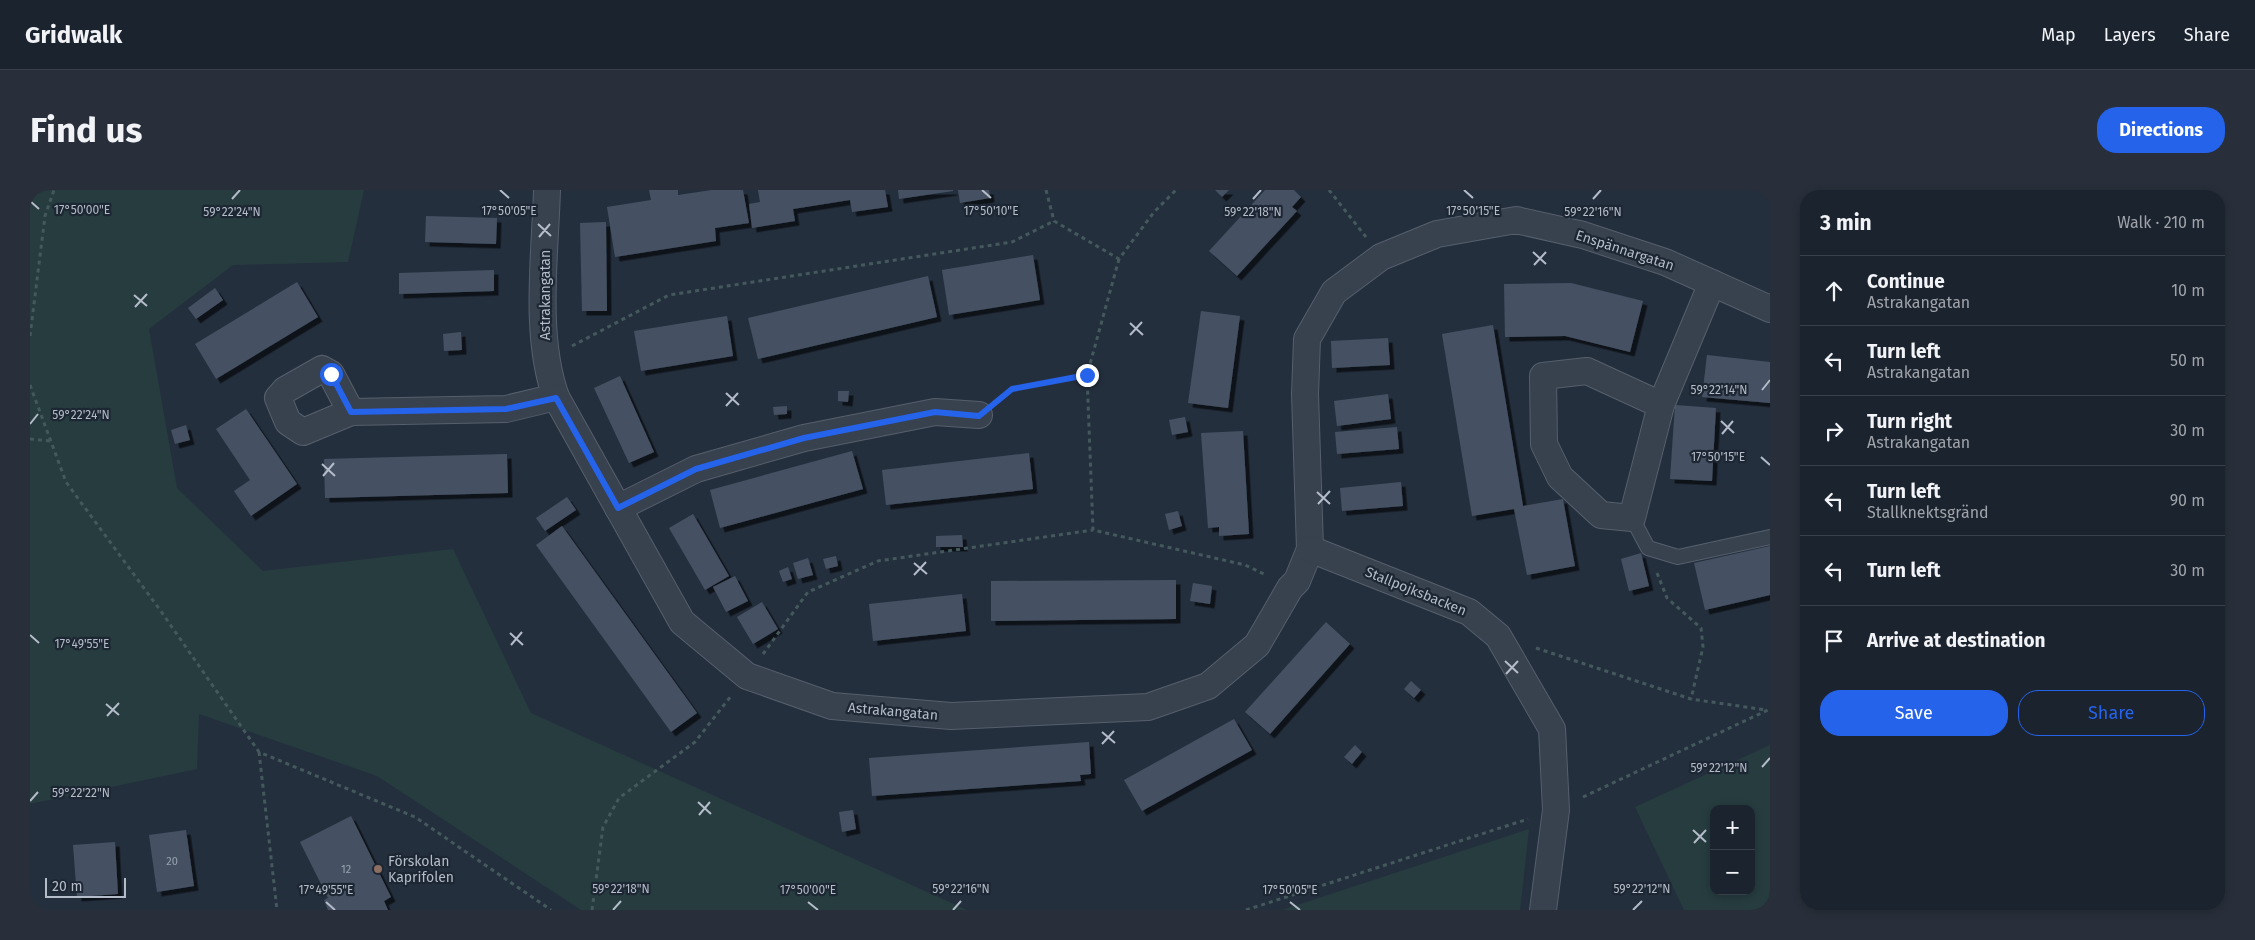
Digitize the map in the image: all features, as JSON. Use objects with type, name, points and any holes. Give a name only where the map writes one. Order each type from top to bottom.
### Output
[{"type":"street","name":"Astrakangatan","points":[[546,190],[543,336],[548,374],[556,398],[682,622],[747,676],[832,706],[941,715],[1148,707],[1208,686],[1257,645],[1290,588],[1297,581],[1310,549]]},
{"type":"street","name":"Enspännargatan","points":[[1310,549],[1305,394],[1307,339],[1334,292],[1381,257],[1437,234],[1516,220],[1583,235],[1665,262],[1770,309]]},
{"type":"street","points":[[1661,406],[1587,371],[1543,376],[1544,444],[1560,477],[1601,515],[1632,518],[1661,406],[1712,283]]},
{"type":"street","points":[[351,412],[506,409],[556,398]]},
{"type":"street","points":[[618,508],[696,469],[804,438],[935,412],[979,416]]},
{"type":"street","name":"Stallpojksbacken","points":[[1310,549],[1469,612],[1498,636],[1552,730],[1556,810],[1543,910]]},
{"type":"lane","points":[[1632,518],[1648,548],[1678,557],[1770,537]]},
{"type":"path","points":[[30,336],[45,216],[54,190]]},
{"type":"path","points":[[1046,190],[1054,220],[1119,260]]},
{"type":"path","points":[[1093,530],[1087,375],[1119,260],[1154,212],[1176,190]]},
{"type":"path","points":[[1329,190],[1381,257]]},
{"type":"path","points":[[546,360],[669,296],[1012,242],[1054,220]]},
{"type":"path","points":[[979,416],[1012,389],[1087,375]]},
{"type":"path","points":[[30,385],[66,482],[160,610],[259,752],[277,910]]},
{"type":"path","points":[[30,439],[51,441]]},
{"type":"path","points":[[592,910],[603,827],[619,798],[695,742],[747,676],[808,592],[878,561],[1093,530],[1245,565],[1290,588]]},
{"type":"path","points":[[1648,548],[1667,598],[1701,628],[1703,647],[1691,699]]},
{"type":"path","points":[[1498,636],[1691,699],[1769,710]]},
{"type":"path","points":[[1246,910],[1556,810],[1769,710]]},
{"type":"path","points":[[259,752],[415,817],[551,910]]},
{"type":"green space","points":[[30,190],[364,190],[348,262],[233,265],[149,329],[177,488],[263,571],[453,549],[531,713],[967,910],[581,910],[377,776],[199,714],[197,769],[30,804]]},
{"type":"green space","points":[[1770,745],[1770,910],[1684,910],[1635,807]]},
{"type":"green space","points":[[1529,829],[1520,910],[1282,910]]},
{"type":"building","points":[[649,190],[678,190],[678,195],[712,190],[743,190],[749,223],[715,228],[716,241],[615,257],[607,207],[651,200]]},
{"type":"building","points":[[758,190],[885,190],[888,207],[852,212],[850,200],[793,209],[795,221],[752,228],[749,204],[760,202]]},
{"type":"building","points":[[898,190],[953,190],[953,191],[899,199]]},
{"type":"building","points":[[958,190],[989,190],[990,198],[960,203]]},
{"type":"building","points":[[1215,190],[1229,190],[1222,197]]},
{"type":"building","points":[[1265,190],[1294,190],[1301,197],[1292,207],[1297,211],[1237,276],[1209,251]]},
{"type":"building","points":[[426,216],[497,218],[496,244],[425,242]]},
{"type":"building","points":[[606,222],[607,311],[582,311],[580,223]]},
{"type":"building","points":[[1033,255],[1040,300],[949,315],[942,270]]},
{"type":"building","points":[[494,270],[494,291],[399,294],[399,273]]},
{"type":"building","points":[[928,276],[937,317],[758,359],[748,318]]},
{"type":"building","points":[[297,282],[318,317],[216,379],[195,344]]},
{"type":"building","points":[[1571,283],[1643,301],[1630,352],[1565,336],[1505,337],[1504,284]]},
{"type":"building","points":[[215,288],[223,300],[196,319],[188,308]]},
{"type":"building","points":[[1201,311],[1240,316],[1228,408],[1188,403]]},
{"type":"building","points":[[727,316],[733,356],[641,371],[634,331]]},
{"type":"building","points":[[1493,325],[1523,506],[1563,499],[1575,566],[1527,575],[1514,509],[1472,516],[1442,334]]},
{"type":"building","points":[[461,332],[462,350],[444,351],[443,334]]},
{"type":"building","points":[[1388,338],[1390,365],[1332,368],[1331,341]]},
{"type":"building","points":[[1707,355],[1770,362],[1770,403],[1702,397]]},
{"type":"building","points":[[620,376],[654,452],[629,463],[594,388]]},
{"type":"building","points":[[838,391],[849,391],[848,402],[838,401]]},
{"type":"building","points":[[1388,394],[1391,419],[1337,426],[1334,401]]},
{"type":"building","points":[[1675,405],[1716,408],[1712,481],[1670,479]]},
{"type":"building","points":[[787,406],[787,414],[774,415],[773,407]]},
{"type":"building","points":[[246,409],[297,484],[251,516],[234,491],[250,480],[216,429]]},
{"type":"building","points":[[1185,417],[1188,432],[1172,435],[1169,420]]},
{"type":"building","points":[[186,425],[190,440],[175,444],[171,430]]},
{"type":"building","points":[[1397,427],[1399,449],[1337,454],[1335,432]]},
{"type":"building","points":[[1243,431],[1249,534],[1219,536],[1219,527],[1208,528],[1201,433]]},
{"type":"building","points":[[852,451],[863,489],[720,528],[710,490]]},
{"type":"building","points":[[1029,453],[1033,489],[886,505],[882,470]]},
{"type":"building","points":[[507,454],[508,493],[325,498],[324,459]]},
{"type":"building","points":[[1401,482],[1403,506],[1342,511],[1340,488]]},
{"type":"building","points":[[567,497],[576,510],[545,531],[536,518]]},
{"type":"building","points":[[1178,511],[1182,526],[1169,530],[1165,514]]},
{"type":"building","points":[[693,514],[729,576],[705,590],[669,528]]},
{"type":"building","points":[[562,526],[697,713],[671,732],[536,545]]},
{"type":"building","points":[[962,535],[963,547],[936,547],[936,536]]},
{"type":"building","points":[[1770,546],[1770,595],[1705,610],[1694,563]]},
{"type":"building","points":[[1641,553],[1649,586],[1629,591],[1621,559]]},
{"type":"building","points":[[836,556],[838,566],[826,569],[823,559]]},
{"type":"building","points":[[808,558],[813,575],[798,579],[793,563]]},
{"type":"building","points":[[788,567],[792,579],[783,582],[779,571]]},
{"type":"building","points":[[735,576],[748,601],[726,612],[713,587]]},
{"type":"building","points":[[1176,580],[1176,619],[991,621],[991,581]]},
{"type":"building","points":[[1193,583],[1212,586],[1210,604],[1190,601]]},
{"type":"building","points":[[962,594],[966,631],[873,641],[869,604]]},
{"type":"building","points":[[762,602],[778,629],[753,644],[737,617]]},
{"type":"building","points":[[1326,622],[1350,644],[1270,734],[1245,712]]},
{"type":"building","points":[[1411,681],[1421,690],[1414,698],[1404,689]]},
{"type":"building","points":[[1234,719],[1252,750],[1142,811],[1124,780]]},
{"type":"building","points":[[1089,742],[1091,774],[1080,775],[1081,781],[872,796],[869,758]]},
{"type":"building","points":[[1355,745],[1362,752],[1352,764],[1344,757]]},
{"type":"building","points":[[853,810],[856,829],[842,832],[839,812]]},
{"type":"building","points":[[351,816],[391,897],[384,901],[388,910],[328,910],[324,900],[328,898],[300,842]]},
{"type":"building","points":[[186,830],[194,886],[157,892],[149,835]]},
{"type":"building","points":[[115,842],[118,894],[77,897],[73,845]]},
{"type":"place","name":"Förskolan Kaprifolen","points":[[378,869]]},
{"type":"route","points":[[331,374],[351,412],[506,409],[556,398],[618,508],[696,469],[804,438],[935,412],[979,416],[1012,389],[1087,375]]}]
